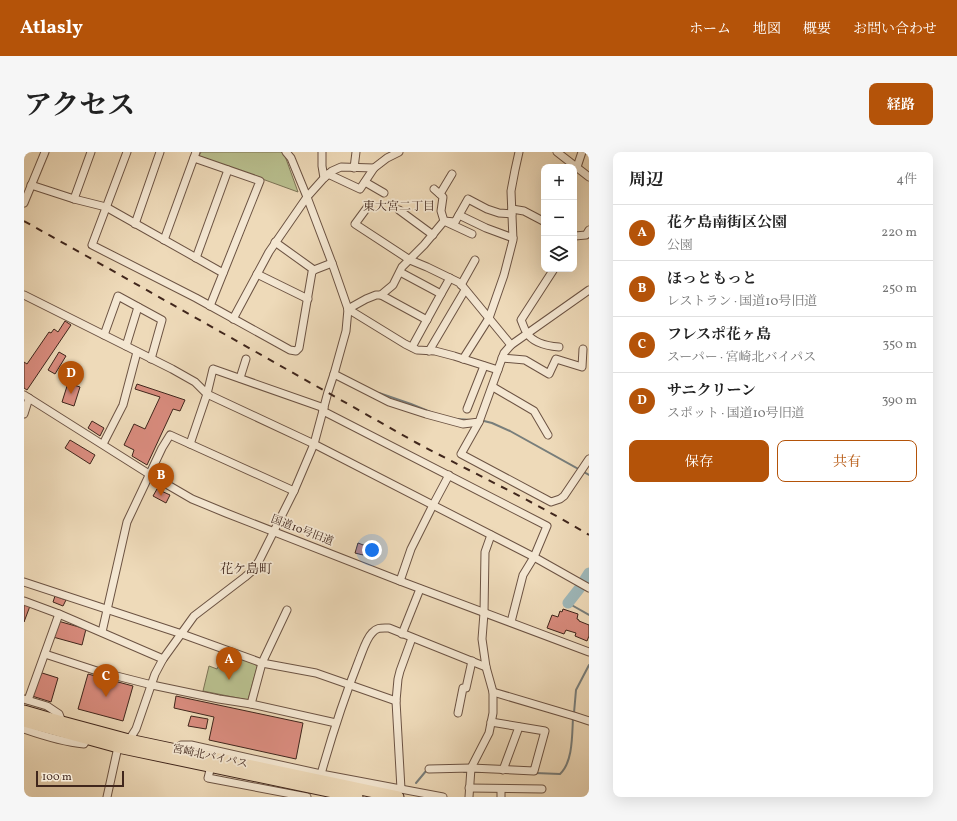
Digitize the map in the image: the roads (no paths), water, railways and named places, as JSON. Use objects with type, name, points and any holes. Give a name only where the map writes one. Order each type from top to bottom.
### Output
[{"type":"highway","name":"宮崎北バイパス","points":[[25,703],[62,722],[129,740],[400,793]]},
{"type":"highway","name":"宮崎北バイパス","points":[[24,721],[118,747],[358,797]]},
{"type":"street","points":[[24,203],[45,152]]},
{"type":"street","points":[[74,200],[91,152]]},
{"type":"street","points":[[127,152],[92,245],[210,306],[285,348],[296,351],[299,348],[312,272],[332,263]]},
{"type":"street","points":[[135,224],[160,152]]},
{"type":"street","points":[[107,797],[118,747],[129,740],[136,729],[155,674],[163,659],[194,616],[253,570],[259,561],[294,491],[314,444],[346,331],[348,309],[307,197],[291,158],[286,152]]},
{"type":"street","points":[[322,152],[322,166],[326,176],[360,189],[374,168],[388,155],[399,152]]},
{"type":"street","points":[[354,168],[356,152]]},
{"type":"street","points":[[463,359],[489,318],[504,275],[513,238],[511,191],[518,152]]},
{"type":"street","points":[[557,152],[573,164]]},
{"type":"street","points":[[582,152],[577,167],[589,178]]},
{"type":"street","points":[[164,240],[195,155],[228,170],[260,180],[210,306]]},
{"type":"street","points":[[233,319],[268,252],[307,197],[326,176],[340,167],[374,168]]},
{"type":"street","points":[[196,258],[228,170]]},
{"type":"street","points":[[440,194],[452,174]]},
{"type":"street","points":[[365,182],[384,193]]},
{"type":"street","points":[[31,185],[74,200],[106,208],[223,273]]},
{"type":"street","points":[[434,189],[442,197],[441,211],[444,221],[472,234]]},
{"type":"street","points":[[444,221],[455,222],[468,198],[499,213],[524,211],[541,220]]},
{"type":"street","points":[[369,205],[355,224],[410,260],[450,278],[463,287],[511,345]]},
{"type":"street","points":[[399,210],[433,235]]},
{"type":"street","points":[[459,215],[486,228],[513,238]]},
{"type":"street","points":[[348,309],[366,299],[381,295],[393,285],[402,267],[433,235],[444,221]]},
{"type":"street","points":[[575,236],[586,235],[589,230]]},
{"type":"street","points":[[275,242],[314,270]]},
{"type":"street","points":[[430,351],[463,287],[475,260]]},
{"type":"street","points":[[400,272],[440,294]]},
{"type":"street","points":[[552,272],[521,320],[527,334],[534,340],[540,344],[558,347]]},
{"type":"street","points":[[257,274],[308,299]]},
{"type":"street","points":[[412,347],[450,278]]},
{"type":"street","points":[[588,293],[511,345],[504,353],[493,387],[479,422],[461,454],[551,502],[564,496],[589,459]]},
{"type":"street","points":[[24,295],[151,359],[172,368],[195,382],[207,394],[314,444],[534,557],[585,586]]},
{"type":"street","points":[[381,295],[427,320]]},
{"type":"street","points":[[104,335],[118,296],[162,320],[151,359]]},
{"type":"street","points":[[126,346],[138,307]]},
{"type":"street","points":[[348,309],[417,350],[454,356],[498,370]]},
{"type":"street","points":[[502,358],[526,360],[549,374],[556,359],[582,366],[583,349]]},
{"type":"street","points":[[103,444],[123,405],[138,352]]},
{"type":"street","points":[[240,378],[246,359]]},
{"type":"street","points":[[467,409],[484,366]]},
{"type":"street","points":[[190,444],[207,394],[213,369],[323,410],[547,526],[534,557],[523,575],[511,622]]},
{"type":"street","points":[[334,374],[390,402],[426,414],[464,424],[479,422]]},
{"type":"street","points":[[493,387],[534,411],[548,435]]},
{"type":"street","points":[[24,414],[27,396]]},
{"type":"street","name":"国道10号旧道","points":[[27,396],[149,474],[192,499],[400,581],[588,651]]},
{"type":"street","points":[[102,632],[127,522],[149,474],[170,435],[294,491]]},
{"type":"street","points":[[400,581],[411,549],[449,475]]},
{"type":"street","points":[[469,797],[471,771],[488,733],[493,713],[493,692],[486,667],[482,639],[485,552],[491,535]]},
{"type":"street","points":[[24,582],[182,634],[262,663],[316,673],[396,701]]},
{"type":"street","points":[[402,634],[420,588]]},
{"type":"street","points":[[24,601],[59,614],[163,659]]},
{"type":"street","points":[[251,704],[262,663],[287,610]]},
{"type":"street","points":[[25,703],[59,614]]},
{"type":"street","points":[[321,774],[336,724],[366,642],[372,633],[379,628],[389,628],[486,667]]},
{"type":"street","points":[[400,793],[396,701],[398,678],[412,638]]},
{"type":"street","points":[[45,654],[97,671],[152,685],[251,704],[336,724]]},
{"type":"street","points":[[458,712],[463,688],[466,688],[472,661]]},
{"type":"street","points":[[493,692],[589,721]]},
{"type":"street","points":[[429,769],[534,771],[545,731],[491,722]]},
{"type":"street","points":[[502,770],[519,726]]},
{"type":"street","points":[[24,729],[61,741],[84,744],[87,739]]},
{"type":"street","points":[[177,750],[181,745],[191,745],[400,793],[443,797]]},
{"type":"street","points":[[211,766],[208,778],[307,797]]},
{"type":"street","points":[[470,788],[542,789]]},
{"type":"street","points":[[501,797],[502,789]]},
{"type":"street","points":[[532,789],[532,797]]},
{"type":"waterway","points":[[379,393],[433,413]]},
{"type":"waterway","points":[[457,419],[472,420]]},
{"type":"waterway","points":[[480,420],[492,423],[510,431],[589,475]]},
{"type":"waterway","points":[[568,603],[589,573]]},
{"type":"waterway","points":[[568,603],[589,615]]},
{"type":"waterway","points":[[574,713],[576,690],[589,665]]},
{"type":"waterway","points":[[535,773],[560,774],[564,769],[570,755],[573,718]]},
{"type":"waterway","points":[[416,783],[427,771]]},
{"type":"waterway","points":[[464,772],[481,772]]},
{"type":"railway","points":[[24,221],[415,442],[525,499],[589,535]]},
{"type":"place","name":"サニクリーン","points":[[71,394]]},
{"type":"place","name":"ほっともっと","points":[[161,496]]},
{"type":"place","name":"花ケ島南街区公園","points":[[229,680]]},
{"type":"place","name":"フレスポ花ヶ島","points":[[106,697]]},
{"type":"district","name":"東大宮二丁目","points":[[399,207]]},
{"type":"district","name":"花ケ島町","points":[[246,570]]}]
